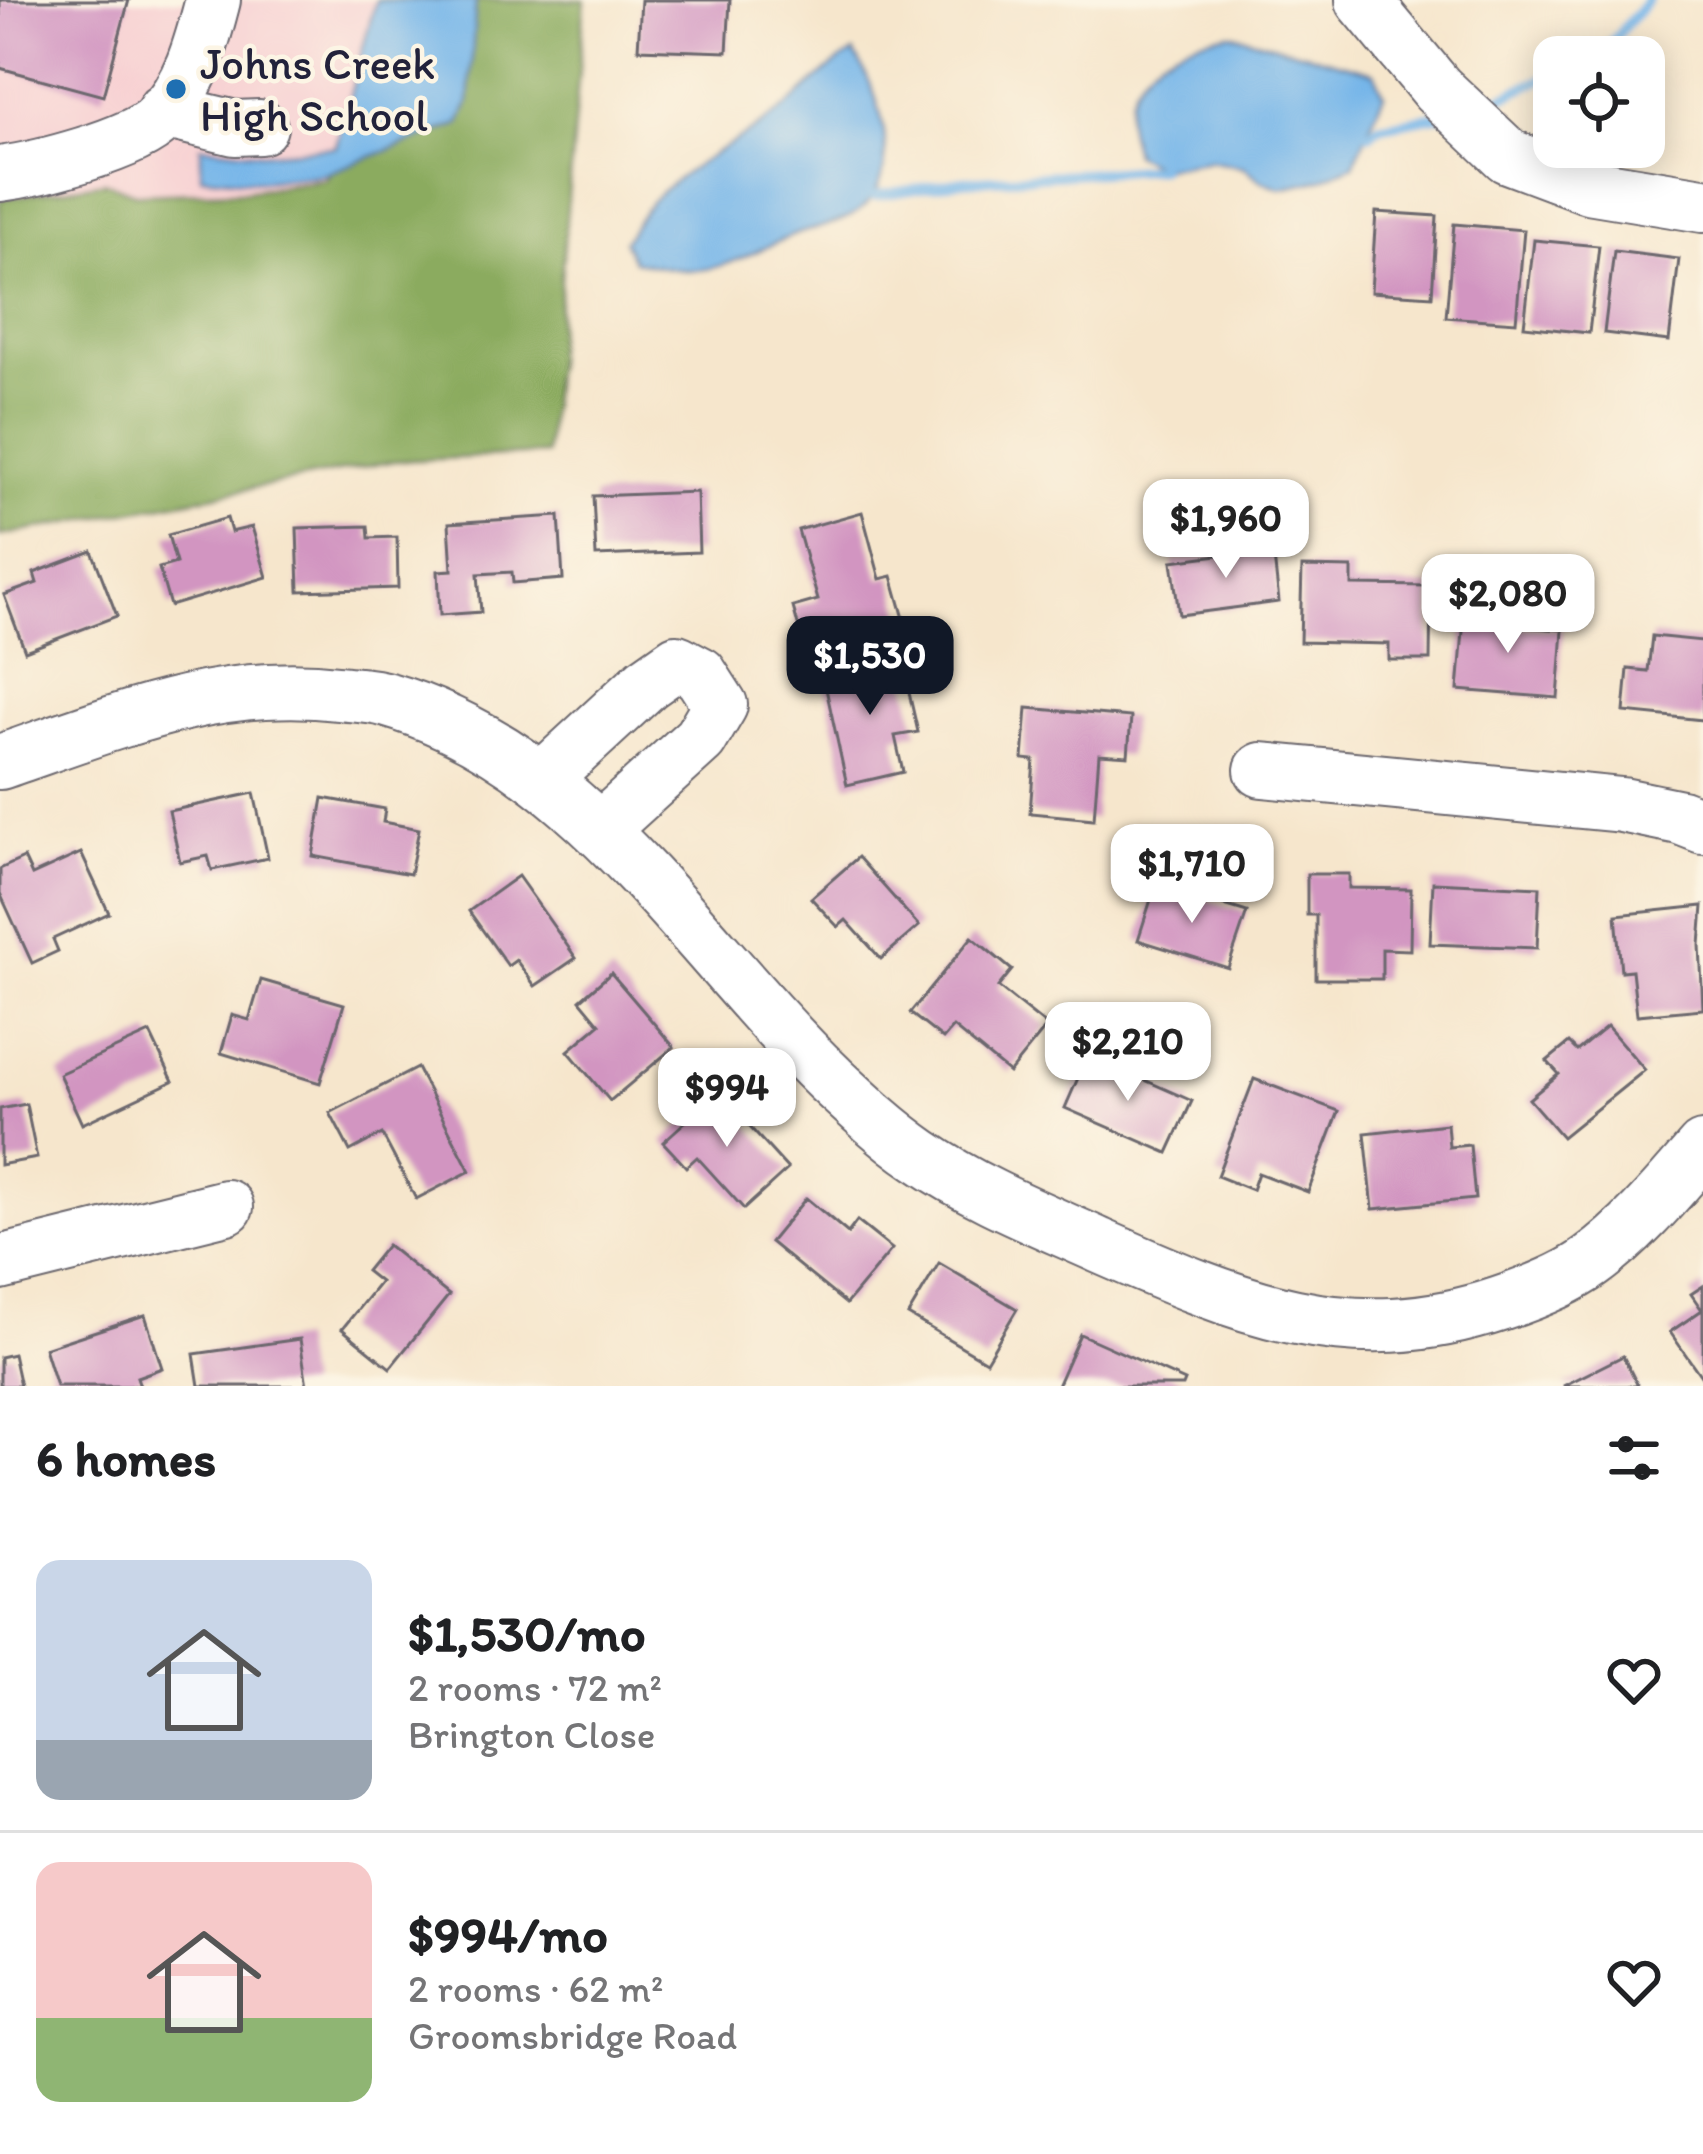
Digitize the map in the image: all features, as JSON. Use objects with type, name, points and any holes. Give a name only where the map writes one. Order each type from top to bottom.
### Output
[{"type":"street","points":[[0,174],[97,151],[158,121],[197,62],[214,0]]},
{"type":"street","points":[[1363,0],[1437,89],[1508,156],[1588,186],[1703,205]]},
{"type":"street","points":[[164,112],[235,128],[260,127]]},
{"type":"street","points":[[543,779],[647,683],[677,662],[700,674],[720,705],[700,739],[601,829]]},
{"type":"street","points":[[0,762],[149,710],[217,694],[302,688],[386,699],[470,735],[543,779],[601,829],[829,1078],[919,1155],[1006,1204],[1209,1294],[1330,1325],[1387,1327],[1463,1316],[1525,1296],[1590,1263],[1663,1195],[1703,1149]]},
{"type":"street","points":[[1262,770],[1622,805],[1703,826]]},
{"type":"street","points":[[0,1263],[226,1207]]},
{"type":"shaded area","name":"Johns Creek High School","points":[[0,0],[377,0],[328,179],[246,191],[137,194],[106,182],[0,199]]},
{"type":"green space","points":[[377,0],[585,0],[546,454],[395,461],[0,536],[0,199],[106,182],[137,194],[246,191],[327,179]]},
{"type":"water","points":[[376,0],[476,0],[469,103],[460,124],[322,175],[259,181],[201,176],[201,146],[262,153],[336,147]]},
{"type":"water","points":[[1230,33],[1374,72],[1384,94],[1353,165],[1319,180],[1280,188],[1244,167],[1210,160],[1160,168],[1134,154],[1127,116],[1138,81],[1178,48]]},
{"type":"water","points":[[854,53],[872,89],[884,132],[883,174],[862,208],[715,267],[681,270],[633,261],[624,241],[665,188],[765,123]]},
{"type":"building","points":[[0,0],[129,0],[103,96],[0,68]]},
{"type":"building","points":[[641,0],[730,0],[727,52],[638,49]]},
{"type":"building","points":[[1376,212],[1437,216],[1432,296],[1371,292]]},
{"type":"building","points":[[1454,224],[1524,230],[1516,322],[1446,317]]},
{"type":"building","points":[[1534,240],[1599,246],[1589,333],[1524,326]]},
{"type":"building","points":[[1614,251],[1679,259],[1669,341],[1604,333]]},
{"type":"building","points":[[697,492],[699,552],[596,556],[593,496]]},
{"type":"building","points":[[862,512],[880,579],[892,576],[905,622],[805,650],[793,607],[818,600],[798,530]]},
{"type":"building","points":[[559,516],[563,579],[513,583],[512,572],[478,574],[481,612],[440,615],[438,571],[452,570],[449,523]]},
{"type":"building","points":[[227,518],[231,532],[252,527],[267,577],[170,606],[159,568],[176,563],[168,535]]},
{"type":"building","points":[[368,526],[369,538],[397,537],[398,588],[299,591],[297,528]]},
{"type":"building","points":[[1273,548],[1279,602],[1179,615],[1172,561]]},
{"type":"building","points":[[92,551],[117,616],[25,651],[4,595],[37,583],[34,573]]},
{"type":"building","points":[[1302,567],[1352,568],[1352,585],[1431,586],[1430,660],[1389,660],[1389,644],[1300,642]]},
{"type":"building","points":[[1465,607],[1507,610],[1506,626],[1563,630],[1558,698],[1458,690]]},
{"type":"building","points":[[1652,636],[1703,641],[1703,720],[1624,712],[1628,669],[1648,671]]},
{"type":"building","points":[[901,658],[918,732],[895,736],[903,772],[847,785],[823,675]]},
{"type":"building","points":[[1027,708],[1131,717],[1128,756],[1099,754],[1094,819],[1030,813],[1034,760],[1023,759]]},
{"type":"building","points":[[254,793],[268,858],[212,870],[208,856],[180,862],[169,811]]},
{"type":"building","points":[[323,798],[385,809],[383,822],[419,829],[410,874],[313,856]]},
{"type":"building","points":[[81,853],[109,913],[53,939],[58,951],[32,963],[0,893],[0,869],[24,858],[32,875]]},
{"type":"building","points":[[858,857],[919,926],[881,959],[846,920],[838,927],[811,898]]},
{"type":"building","points":[[1307,874],[1349,874],[1349,888],[1411,889],[1410,950],[1382,949],[1382,979],[1316,979],[1316,915],[1307,915]]},
{"type":"building","points":[[518,876],[576,958],[535,986],[516,960],[508,966],[469,911]]},
{"type":"building","points":[[1433,882],[1540,887],[1537,948],[1430,944]]},
{"type":"building","points":[[1156,884],[1247,912],[1228,968],[1138,940]]},
{"type":"building","points":[[1703,906],[1703,1009],[1637,1015],[1632,970],[1621,971],[1616,915]]},
{"type":"building","points":[[972,937],[1012,970],[998,987],[1047,1026],[1009,1073],[953,1027],[943,1039],[910,1013]]},
{"type":"building","points":[[611,973],[674,1047],[610,1101],[568,1051],[600,1024],[580,1000]]},
{"type":"building","points":[[261,980],[344,1004],[320,1083],[221,1053],[232,1015],[249,1020]]},
{"type":"building","points":[[1607,1026],[1645,1070],[1562,1137],[1529,1099],[1559,1074],[1547,1061],[1569,1043],[1577,1051]]},
{"type":"building","points":[[150,1033],[173,1081],[82,1124],[59,1074]]},
{"type":"building","points":[[1088,1055],[1192,1101],[1168,1153],[1065,1108]]},
{"type":"building","points":[[417,1068],[470,1171],[416,1199],[382,1134],[350,1151],[330,1113]]},
{"type":"building","points":[[1254,1079],[1339,1111],[1308,1192],[1258,1173],[1252,1190],[1217,1176]]},
{"type":"building","points":[[718,1092],[788,1169],[744,1209],[697,1157],[686,1167],[663,1142]]},
{"type":"building","points":[[26,1104],[37,1158],[0,1165],[0,1109]]},
{"type":"building","points":[[1447,1124],[1449,1147],[1470,1145],[1475,1199],[1373,1209],[1365,1133]]},
{"type":"building","points":[[806,1198],[848,1233],[857,1221],[892,1249],[846,1304],[770,1242]]},
{"type":"building","points":[[387,1245],[449,1295],[390,1368],[342,1329],[380,1282],[366,1271]]},
{"type":"building","points":[[939,1263],[1017,1309],[986,1361],[908,1315]]},
{"type":"building","points":[[1703,1286],[1703,1379],[1670,1332],[1702,1310],[1691,1294]]},
{"type":"building","points":[[145,1315],[162,1368],[137,1377],[140,1386],[56,1386],[44,1348]]},
{"type":"building","points":[[1080,1334],[1185,1381],[1183,1386],[1057,1386]]},
{"type":"building","points":[[300,1339],[307,1386],[199,1386],[194,1354]]},
{"type":"building","points":[[13,1354],[20,1386],[0,1386],[0,1357]]},
{"type":"building","points":[[1623,1356],[1638,1386],[1563,1386]]},
{"type":"waterway","points":[[1616,36],[1648,0]]},
{"type":"waterway","points":[[1482,106],[1533,83]]},
{"type":"waterway","points":[[1369,134],[1378,127],[1440,115]]},
{"type":"waterway","points":[[874,196],[963,181],[1160,168]]},
{"type":"place","name":"Johns Creek High School","points":[[176,89]]}]
